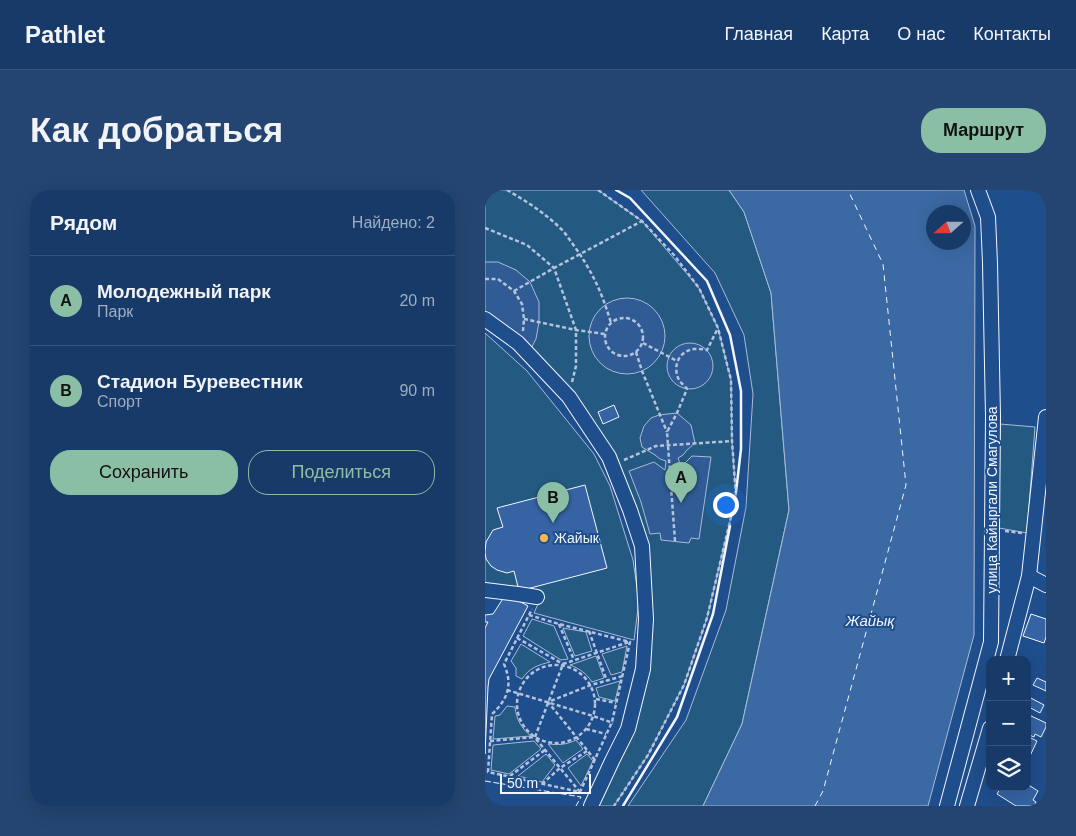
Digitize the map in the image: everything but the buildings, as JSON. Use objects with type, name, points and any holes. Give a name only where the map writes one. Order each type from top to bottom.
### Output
[{"type":"street","name":"улица Кайыргали Смагулова","points":[[947,806],[991,642],[993,416],[988,217],[978,190]]},
{"type":"street","points":[[485,319],[518,343],[569,397],[609,457],[630,510],[641,546],[646,619],[643,669],[628,730],[591,806]]},
{"type":"street","points":[[1008,656],[1029,576],[1046,417]]},
{"type":"street","points":[[1029,576],[1046,585]]},
{"type":"street","points":[[485,590],[537,598]]},
{"type":"street","points":[[967,806],[986,742]]},
{"type":"path","points":[[507,190],[533,206],[561,229],[580,254],[595,279],[611,322]]},
{"type":"path","points":[[598,190],[642,221],[674,255],[699,288],[718,328],[731,380],[732,441],[736,496],[707,618],[684,684],[648,755],[614,806]]},
{"type":"path","points":[[514,291],[642,221]]},
{"type":"path","points":[[485,228],[527,245],[554,268],[576,330],[576,366],[569,397]]},
{"type":"path","points":[[485,279],[498,279],[514,291],[522,304],[523,331],[518,343]]},
{"type":"path","points":[[524,318],[576,330],[605,334]]},
{"type":"path","points":[[628,318],[639,324],[642,330],[643,343],[636,352],[624,356],[612,352],[608,347],[605,334],[611,322],[616,319],[628,318]]},
{"type":"path","points":[[667,432],[687,390],[677,372],[677,361],[683,353],[694,349],[707,350],[718,328]]},
{"type":"path","points":[[643,343],[677,361]]},
{"type":"path","points":[[636,352],[667,432],[675,541]]},
{"type":"path","points":[[612,465],[656,446],[732,441]]},
{"type":"path","points":[[992,530],[1033,534]]},
{"type":"path","points":[[580,792],[488,772],[492,714],[505,699],[507,690],[508,673],[504,664],[529,615],[630,642]]},
{"type":"path","points":[[559,624],[574,660]]},
{"type":"path","points":[[589,631],[607,681]]},
{"type":"path","points":[[490,742],[535,737],[549,743],[564,742],[576,738],[586,729],[593,716],[595,698],[591,685],[579,671],[517,638]]},
{"type":"path","points":[[580,792],[535,737],[525,728],[517,710],[517,693],[526,677],[546,666],[563,664],[630,642]]},
{"type":"path","points":[[580,792],[612,722],[630,642]]},
{"type":"path","points":[[535,737],[563,664]]},
{"type":"path","points":[[548,702],[591,685],[623,676]]},
{"type":"path","points":[[507,690],[612,722]]},
{"type":"path","points":[[595,698],[616,703]]},
{"type":"path","points":[[548,702],[595,760]]},
{"type":"path","points":[[586,729],[607,734]]},
{"type":"path","points":[[510,777],[545,750]]},
{"type":"path","points":[[542,784],[560,768],[587,751]]},
{"type":"shaded area","points":[[485,190],[598,190],[642,221],[699,288],[718,328],[731,380],[732,441],[736,496],[707,618],[684,685],[648,755],[614,806],[591,806],[628,729],[646,619],[630,510],[569,397],[485,319]]},
{"type":"shaded area","points":[[641,190],[729,190],[744,212],[771,293],[789,510],[742,724],[703,806],[628,806],[686,720],[726,610],[746,507],[753,394],[744,335],[715,273]]},
{"type":"shaded area","points":[[485,262],[498,262],[516,270],[530,282],[539,302],[539,322],[536,339],[528,354],[485,319]]},
{"type":"shaded area","points":[[620,298],[634,298],[648,304],[659,315],[665,329],[662,351],[654,363],[634,374],[620,374],[606,368],[595,357],[589,343],[589,329],[595,315],[606,304]]},
{"type":"shaded area","points":[[485,333],[527,371],[594,454],[610,486],[633,560],[639,601],[634,640],[534,613],[542,595],[485,587]]},
{"type":"shaded area","points":[[695,343],[707,349],[712,357],[712,375],[707,383],[699,388],[685,389],[673,383],[668,375],[667,361],[673,349],[681,344]]},
{"type":"shaded area","points":[[677,413],[691,425],[695,443],[678,458],[681,466],[692,456],[711,457],[699,539],[691,538],[689,543],[661,540],[660,533],[650,534],[641,502],[629,471],[654,462],[665,470],[666,461],[642,447],[640,438],[644,426],[651,418]]},
{"type":"shaded area","points":[[1000,424],[1035,427],[1027,533],[999,528]]},
{"type":"shaded area","points":[[532,619],[554,626],[568,659],[561,660],[523,636]]},
{"type":"shaded area","points":[[563,628],[586,632],[592,651],[575,656]]},
{"type":"shaded area","points":[[521,644],[550,662],[534,667],[522,679],[516,676],[516,668],[511,661]]},
{"type":"shaded area","points":[[627,646],[622,672],[611,675],[602,654]]},
{"type":"shaded area","points":[[596,656],[604,678],[592,682],[583,672],[570,665]]},
{"type":"shaded area","points":[[620,681],[615,701],[599,697],[596,688]]},
{"type":"shaded area","points":[[507,706],[515,707],[520,723],[531,736],[493,739],[495,716],[500,715]]},
{"type":"shaded area","points":[[576,740],[583,749],[563,763],[548,744],[569,743]]},
{"type":"shaded area","points":[[534,741],[541,749],[509,774],[491,770],[493,745]]},
{"type":"shaded area","points":[[546,754],[555,765],[542,782],[518,776]]},
{"type":"shaded area","points":[[587,754],[593,761],[581,786],[568,768]]},
{"type":"water","name":"Жайық","points":[[729,190],[964,190],[969,205],[926,205],[926,250],[971,250],[971,213],[975,226],[974,635],[928,806],[703,806],[742,724],[789,510],[771,293],[744,212]]},
{"type":"ferry route","points":[[815,806],[823,791],[906,485],[883,264],[848,190]]},
{"type":"fence","points":[[485,781],[581,797],[576,806]]},
{"type":"wall","points":[[616,190],[630,198],[707,281],[730,335],[741,391],[741,449],[736,492]]},
{"type":"wall","points":[[623,806],[677,717],[713,614],[730,526]]},
{"type":"place","name":"Молодежный парк","points":[[681,503]]},
{"type":"place","name":"Стадион Буревестник","points":[[553,523]]},
{"type":"place","name":"Жайык","points":[[544,538]]}]
